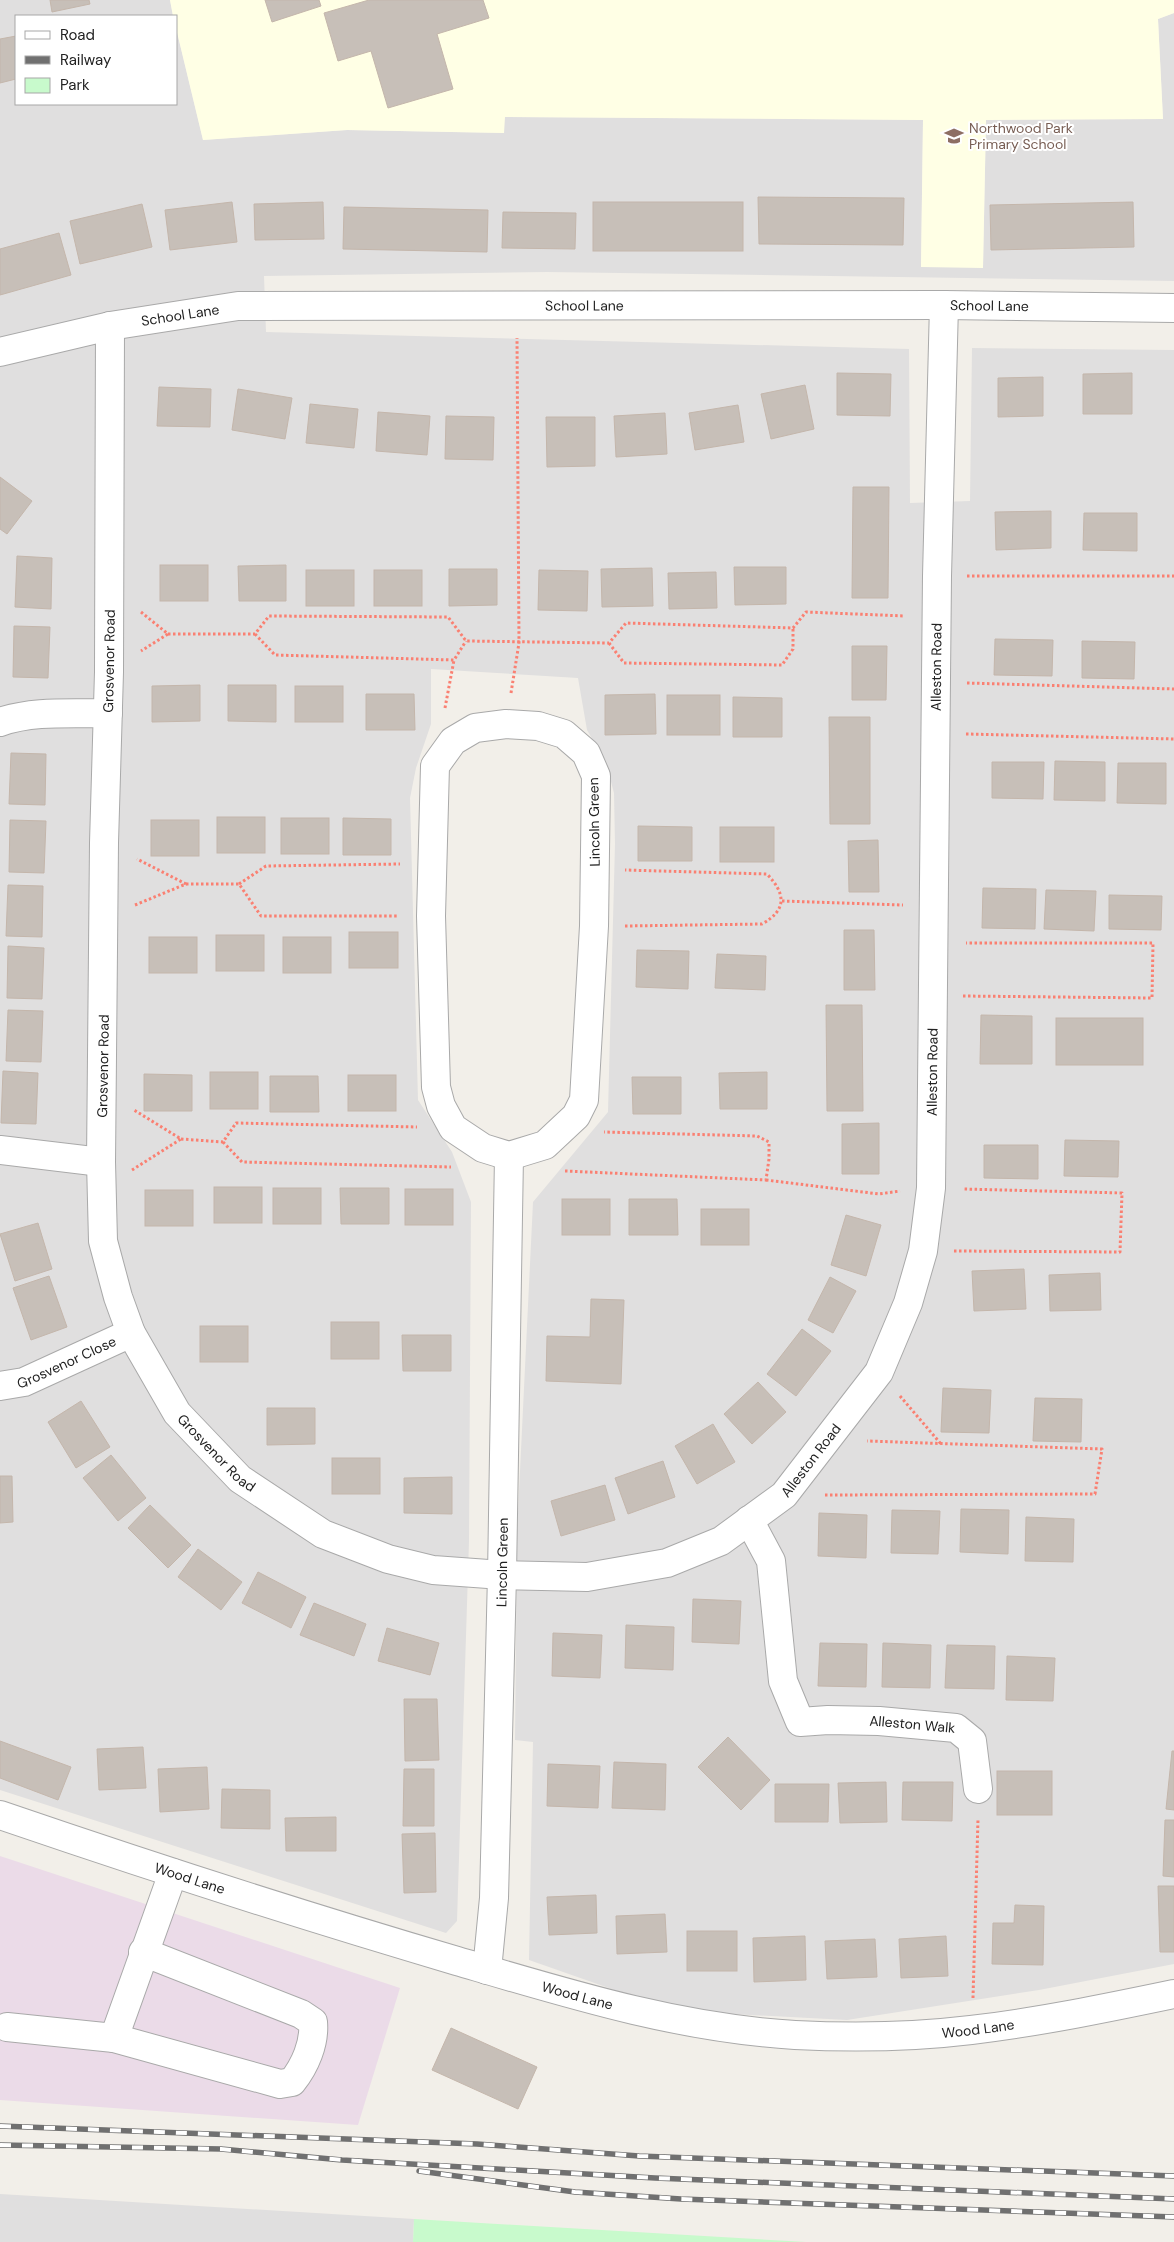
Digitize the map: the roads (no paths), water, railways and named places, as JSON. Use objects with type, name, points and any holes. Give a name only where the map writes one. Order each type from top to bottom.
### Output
[{"type":"street","name":"School Lane","points":[[0,352],[110,326],[238,306],[944,305],[1174,308]]},
{"type":"street","name":"Alleston Road","points":[[502,1575],[587,1577],[667,1563],[721,1541],[784,1495],[861,1398],[879,1372],[908,1304],[923,1251],[931,1188],[932,996],[935,906],[936,617],[944,305]]},
{"type":"street","name":"Grosvenor Road","points":[[110,326],[108,713],[104,843],[102,1189],[103,1241],[118,1297],[130,1333],[177,1413],[240,1479],[323,1534],[388,1559],[433,1570],[502,1575]]},
{"type":"street","points":[[0,722],[11,718],[41,714],[108,713]]},
{"type":"street","name":"Lincoln Green","points":[[506,724],[538,726],[564,734],[586,753],[596,776],[594,926],[584,1100],[576,1116],[545,1145],[509,1156],[483,1148],[453,1128],[441,1106],[436,1087],[431,916],[435,766],[453,741],[475,728],[506,724]]},
{"type":"street","points":[[0,1150],[102,1162]]},
{"type":"street","name":"Lincoln Green","points":[[487,1970],[494,1898],[509,1156]]},
{"type":"street","name":"Grosvenor Close","points":[[0,1386],[24,1382],[130,1333]]},
{"type":"street","name":"Alleston Walk","points":[[749,1520],[771,1561],[783,1681],[800,1722],[828,1720],[879,1721],[956,1728],[972,1741],[978,1789]]},
{"type":"street","name":"Wood Lane","points":[[0,1815],[303,1916],[487,1970],[614,2007],[672,2020],[734,2030],[795,2035],[921,2035],[972,2030],[1090,2011],[1174,1994]]},
{"type":"street","points":[[114,2038],[143,1952],[173,1873]]},
{"type":"street","points":[[7,2027],[114,2038],[280,2084],[292,2082],[302,2070],[314,2034],[313,2022],[301,2014],[143,1952]]},
{"type":"railway","points":[[0,2126],[477,2144],[639,2156],[1174,2176]]},
{"type":"railway","points":[[0,2145],[221,2149],[342,2160],[655,2178],[1174,2199]]},
{"type":"railway","points":[[419,2171],[575,2192],[681,2199],[1174,2217]]},
{"type":"place","name":"Northwood Park Primary School","points":[[954,136]]}]
